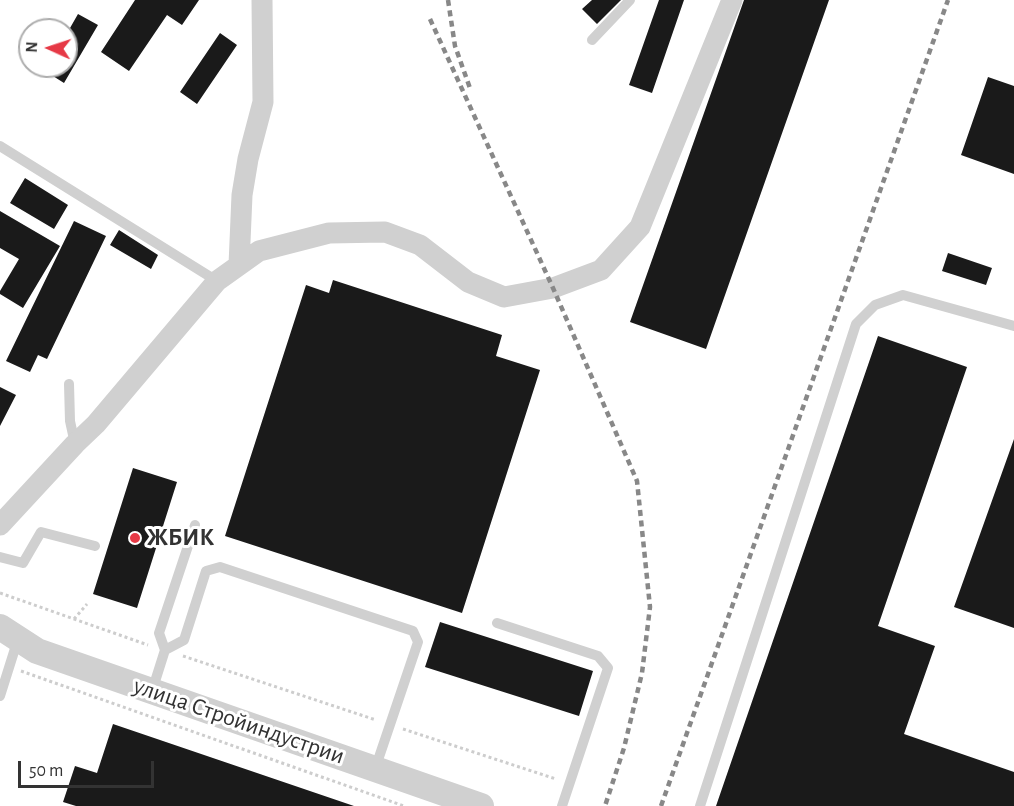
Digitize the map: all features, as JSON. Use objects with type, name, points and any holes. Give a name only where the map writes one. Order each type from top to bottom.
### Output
[{"type":"street","points":[[239,265],[242,195],[248,159],[263,102],[262,0]]},
{"type":"street","points":[[0,525],[96,424],[217,281],[259,251],[329,233],[385,232],[420,245],[468,282],[504,297],[554,288],[601,270],[640,227],[732,0]]},
{"type":"street","name":"улица Стройиндустрии","points":[[9,633],[37,651],[481,806]]},
{"type":"lane","points":[[592,40],[630,0]]},
{"type":"lane","points":[[0,146],[217,281]]},
{"type":"lane","points":[[700,806],[856,324],[875,305],[903,295],[1014,326]]},
{"type":"lane","points":[[69,384],[70,421],[75,444]]},
{"type":"lane","points":[[152,691],[165,650],[159,633],[195,525]]},
{"type":"lane","points":[[0,557],[22,563],[41,532],[95,546]]},
{"type":"lane","points":[[165,650],[184,640],[207,571],[220,567],[413,632],[418,642],[375,769]]},
{"type":"lane","points":[[497,623],[598,656],[608,668],[562,806]]},
{"type":"lane","points":[[0,696],[9,667],[9,633]]},
{"type":"path","points":[[0,593],[558,780]]},
{"type":"path","points":[[74,619],[87,604]]},
{"type":"path","points":[[9,667],[404,806]]},
{"type":"building","points":[[135,0],[199,0],[182,25],[167,15],[129,71],[101,52]]},
{"type":"building","points":[[592,0],[621,0],[597,24],[582,9]]},
{"type":"building","points":[[659,0],[684,0],[652,93],[629,85]]},
{"type":"building","points":[[744,0],[829,0],[706,349],[630,322]]},
{"type":"building","points":[[78,14],[98,25],[78,59],[78,18],[76,18]]},
{"type":"building","points":[[220,33],[237,45],[197,104],[180,92]]},
{"type":"building","points":[[988,77],[1014,86],[1014,174],[961,155]]},
{"type":"building","points":[[56,78],[67,78],[64,83]]},
{"type":"building","points":[[25,178],[68,205],[54,229],[10,203]]},
{"type":"building","points":[[0,211],[60,246],[23,308],[0,294],[19,259],[0,248]]},
{"type":"building","points":[[74,221],[106,236],[47,359],[38,355],[30,372],[6,361]]},
{"type":"building","points":[[119,230],[158,255],[151,269],[110,245]]},
{"type":"building","points":[[948,253],[992,268],[986,285],[942,271]]},
{"type":"building","points":[[333,280],[502,335],[496,356],[540,370],[462,613],[225,536],[306,285],[329,293]]},
{"type":"building","points":[[878,336],[967,367],[878,626],[935,646],[904,734],[1014,772],[1014,806],[716,806]]},
{"type":"building","points":[[0,387],[16,395],[0,426]]},
{"type":"building","points":[[1014,439],[1014,628],[954,607]]},
{"type":"building","name":"ЖБИК","points":[[133,468],[177,482],[137,608],[93,594]]},
{"type":"building","points":[[440,622],[593,671],[579,716],[425,667]]},
{"type":"building","points":[[113,724],[354,806],[76,806],[63,802],[75,766],[97,773]]},
{"type":"railway","points":[[448,0],[455,46],[471,91]]},
{"type":"railway","points":[[661,806],[948,0]]},
{"type":"railway","points":[[430,19],[553,288],[637,481],[650,607],[642,673],[624,748],[605,806]]},
{"type":"place","name":"ЖБИК","points":[[135,538]]}]
